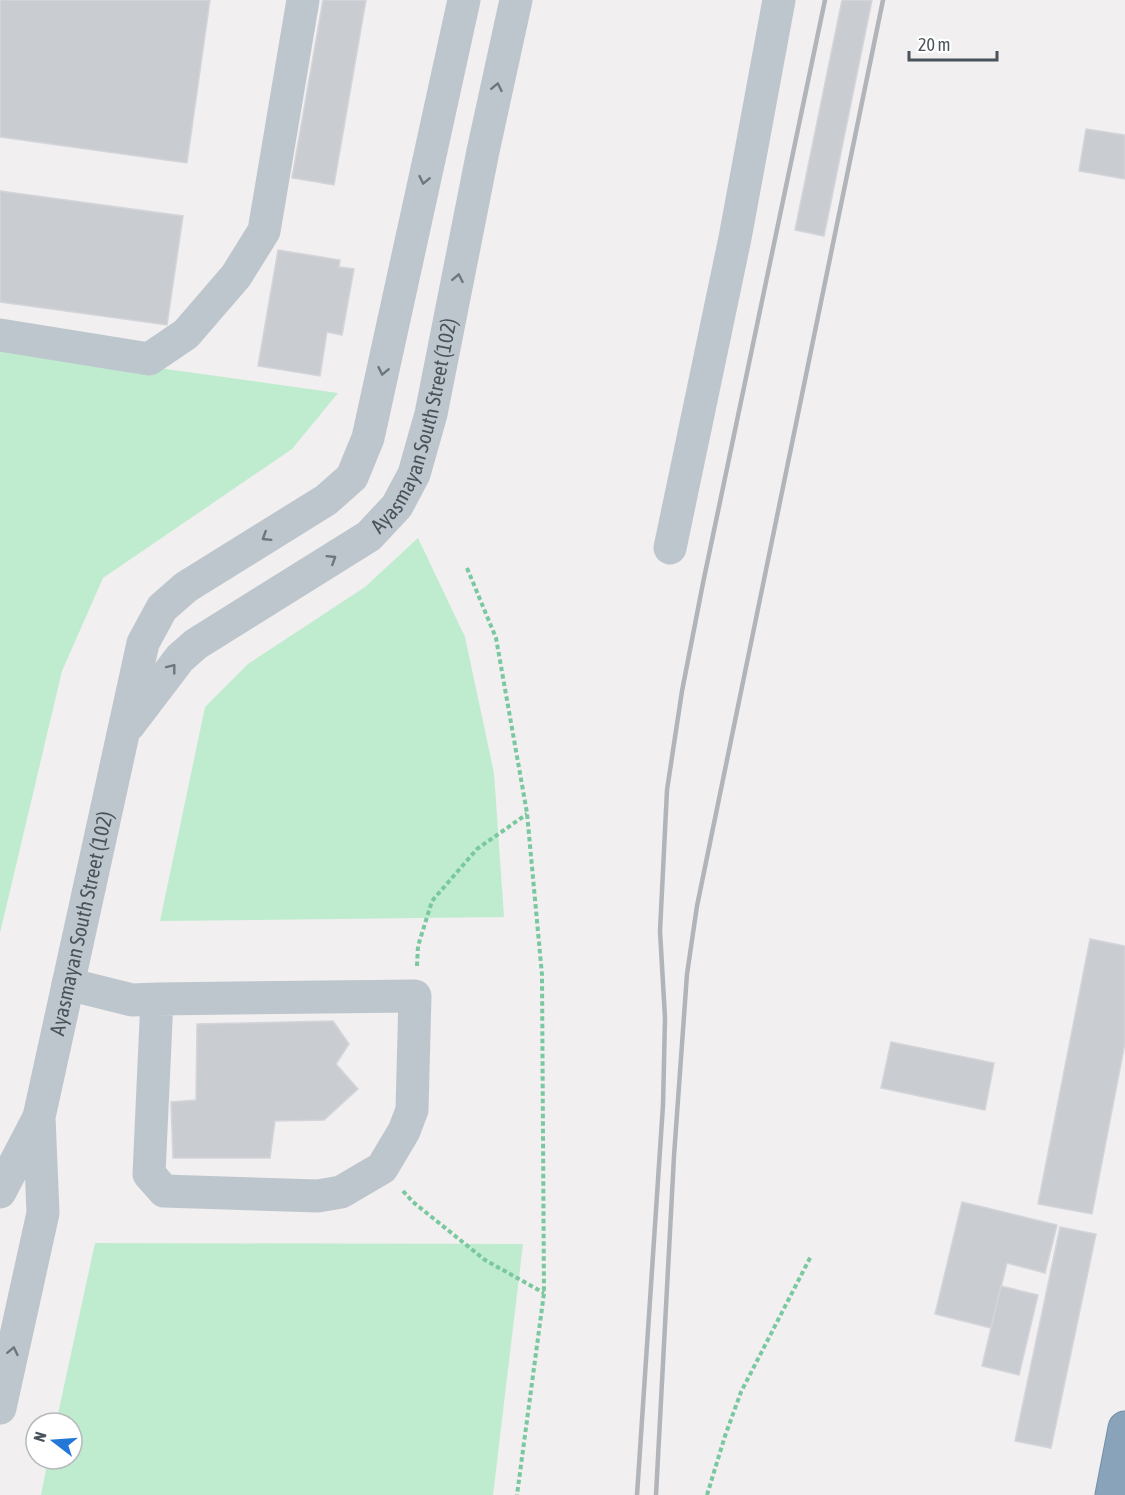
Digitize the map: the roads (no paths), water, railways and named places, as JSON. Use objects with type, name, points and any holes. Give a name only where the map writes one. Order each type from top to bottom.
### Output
[{"type":"highway","points":[[1112,1495],[1125,1428]]},
{"type":"street","points":[[0,335],[148,359],[186,334],[236,276],[264,231],[303,0]]},
{"type":"street","name":"Ayasmayan South Street (102)","points":[[0,1408],[43,1213],[39,1117],[143,643],[162,608],[186,587],[326,500],[352,477],[368,438],[464,0]]},
{"type":"street","name":"Ayasmayan South Street (102)","points":[[124,731],[180,658],[196,644],[369,536],[397,506],[414,474],[431,414],[483,151],[516,0]]},
{"type":"street","points":[[670,548],[735,238],[779,0]]},
{"type":"street","points":[[432,143],[483,151]]},
{"type":"street","points":[[68,984],[132,1000],[157,999],[415,996],[412,1110],[404,1131],[382,1168],[341,1192],[318,1196],[164,1191],[149,1174],[157,999]]},
{"type":"street","name":"Ayasmayan South Street (102)","points":[[0,1192],[39,1117]]},
{"type":"railway","points":[[637,1495],[663,1105],[665,1018],[660,931],[667,790],[682,691],[703,583],[825,0]]},
{"type":"railway","points":[[656,1495],[674,1156],[687,974],[697,906],[883,0]]}]
